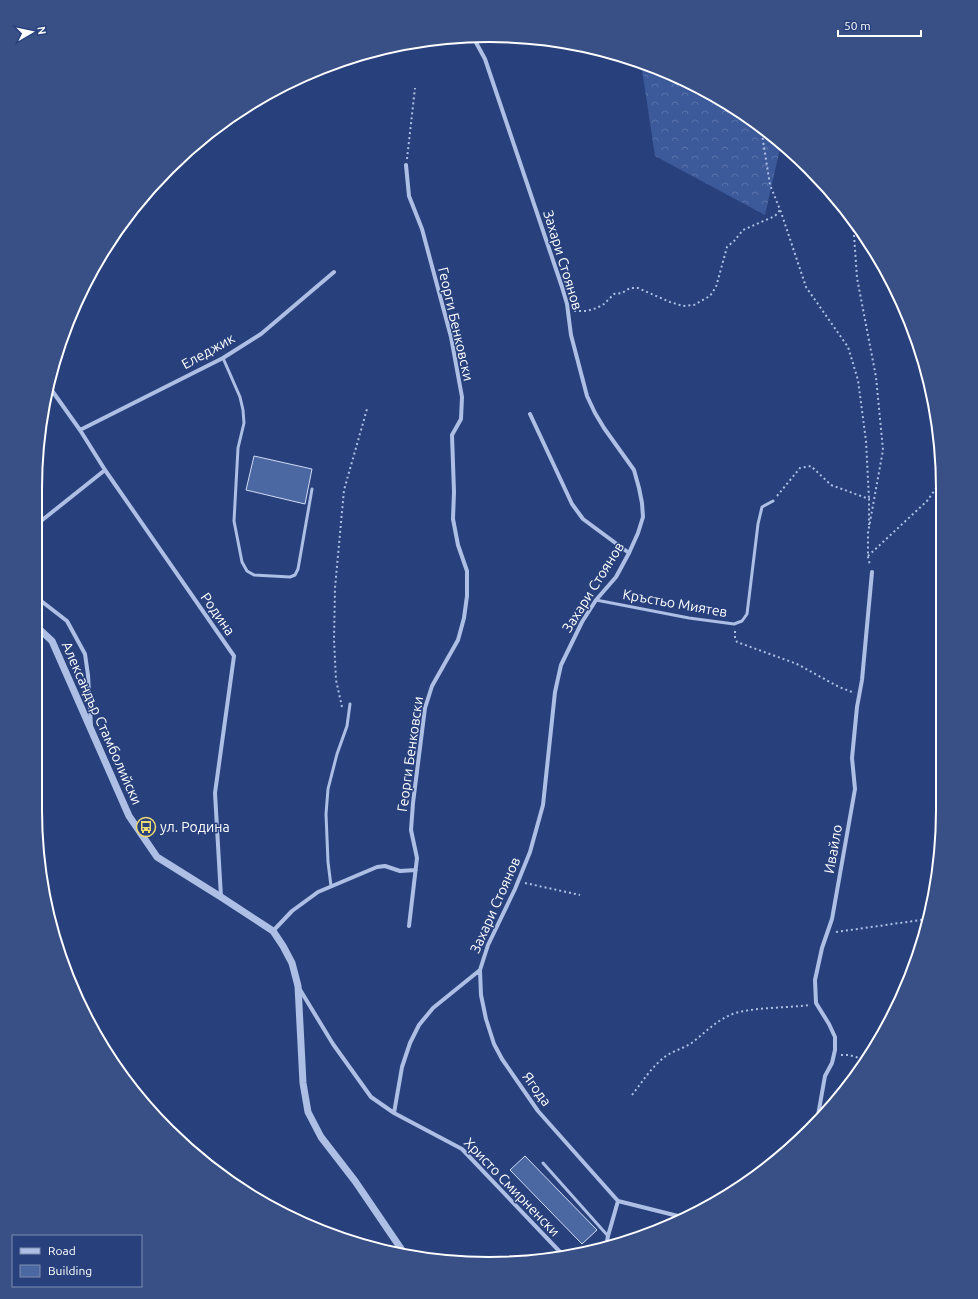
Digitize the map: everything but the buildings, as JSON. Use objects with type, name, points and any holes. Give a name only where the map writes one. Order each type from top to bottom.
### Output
[{"type":"street","name":"Захари Стоянов","points":[[394,1113],[402,1067],[410,1043],[419,1025],[433,1008],[480,970],[488,945],[518,881],[530,852],[543,805],[555,692],[561,665],[582,622],[596,600],[616,577],[638,533],[643,517],[642,503],[634,470],[604,428],[587,396],[571,335],[567,304],[556,268],[488,67],[476,42]]},
{"type":"street","name":"Георги Бенковски","points":[[406,165],[409,196],[422,229],[451,337],[462,397],[461,419],[452,435],[454,519],[458,544],[466,571],[467,596],[464,618],[458,640],[432,686],[425,708],[411,830],[417,858],[409,926]]},
{"type":"street","name":"Еледжик","points":[[80,430],[223,358],[261,334],[334,272]]},
{"type":"street","name":"Родина","points":[[53,392],[80,430],[105,470],[234,656],[215,793],[221,897]]},
{"type":"street","points":[[530,414],[572,504],[583,519],[629,552]]},
{"type":"street","points":[[42,520],[105,470]]},
{"type":"street","name":"Ивайло","points":[[816,1003],[816,980],[822,948],[832,919],[855,789],[852,758],[857,706],[862,680],[872,572]]},
{"type":"street","points":[[42,602],[68,621],[84,654],[88,675],[92,730]]},
{"type":"street","name":"Александър Стамболийски","points":[[42,632],[52,641],[130,816],[157,857],[273,931],[283,946],[292,963],[298,986],[303,1083],[308,1112],[320,1137],[355,1181],[400,1248]]},
{"type":"street","points":[[273,931],[292,911],[318,892],[331,886],[378,867],[384,866],[400,871],[416,870]]},
{"type":"street","name":"Ягода","points":[[480,970],[481,995],[486,1019],[494,1044],[502,1059],[538,1111],[618,1201]]},
{"type":"street","name":"Христо Смирненски","points":[[298,986],[333,1044],[371,1097],[394,1113],[462,1149],[559,1251]]},
{"type":"street","points":[[816,1003],[829,1024],[835,1038],[834,1054],[826,1076],[819,1111]]},
{"type":"street","points":[[607,1241],[618,1201],[677,1216]]},
{"type":"lane","points":[[223,358],[240,397],[243,410],[244,423],[238,448],[234,522],[242,562],[247,571],[254,575],[290,577],[295,575],[298,569],[312,489]]},
{"type":"lane","name":"Кръстьо Миятев","points":[[596,600],[689,618],[734,624],[742,621],[747,614],[758,524],[762,507],[773,501]]},
{"type":"lane","points":[[331,886],[328,862],[326,814],[328,789],[337,754],[347,726],[350,704]]},
{"type":"lane","points":[[543,1163],[608,1236]]},
{"type":"path","points":[[406,165],[415,88]]},
{"type":"path","points":[[762,135],[770,185],[806,287],[848,347],[858,380],[866,441],[869,499],[868,557],[872,572]]},
{"type":"path","points":[[568,310],[586,311],[597,308],[604,304],[614,294],[630,288],[638,288],[670,302],[684,306],[694,305],[710,296],[716,287],[727,247],[743,230],[775,216],[780,210]]},
{"type":"path","points":[[854,231],[857,278],[876,376],[883,450],[868,533]]},
{"type":"path","points":[[348,719],[341,705],[336,680],[334,640],[335,588],[344,490],[367,410]]},
{"type":"path","points":[[773,501],[800,468],[811,466],[831,485],[869,499]]},
{"type":"path","points":[[868,557],[927,501],[936,488]]},
{"type":"path","points":[[734,624],[735,638],[737,642],[797,664],[847,691],[860,693]]},
{"type":"path","points":[[518,881],[580,895]]},
{"type":"path","points":[[826,934],[922,920]]},
{"type":"path","points":[[632,1095],[651,1069],[667,1055],[687,1046],[717,1022],[726,1017],[738,1012],[793,1007],[816,1003]]},
{"type":"path","points":[[834,1054],[850,1055],[861,1058]]},
{"type":"green space","points":[[642,69],[687,88],[712,102],[737,117],[780,149],[765,215],[655,156]]},
{"type":"place","name":"ул. Родина","points":[[146,827]]}]
